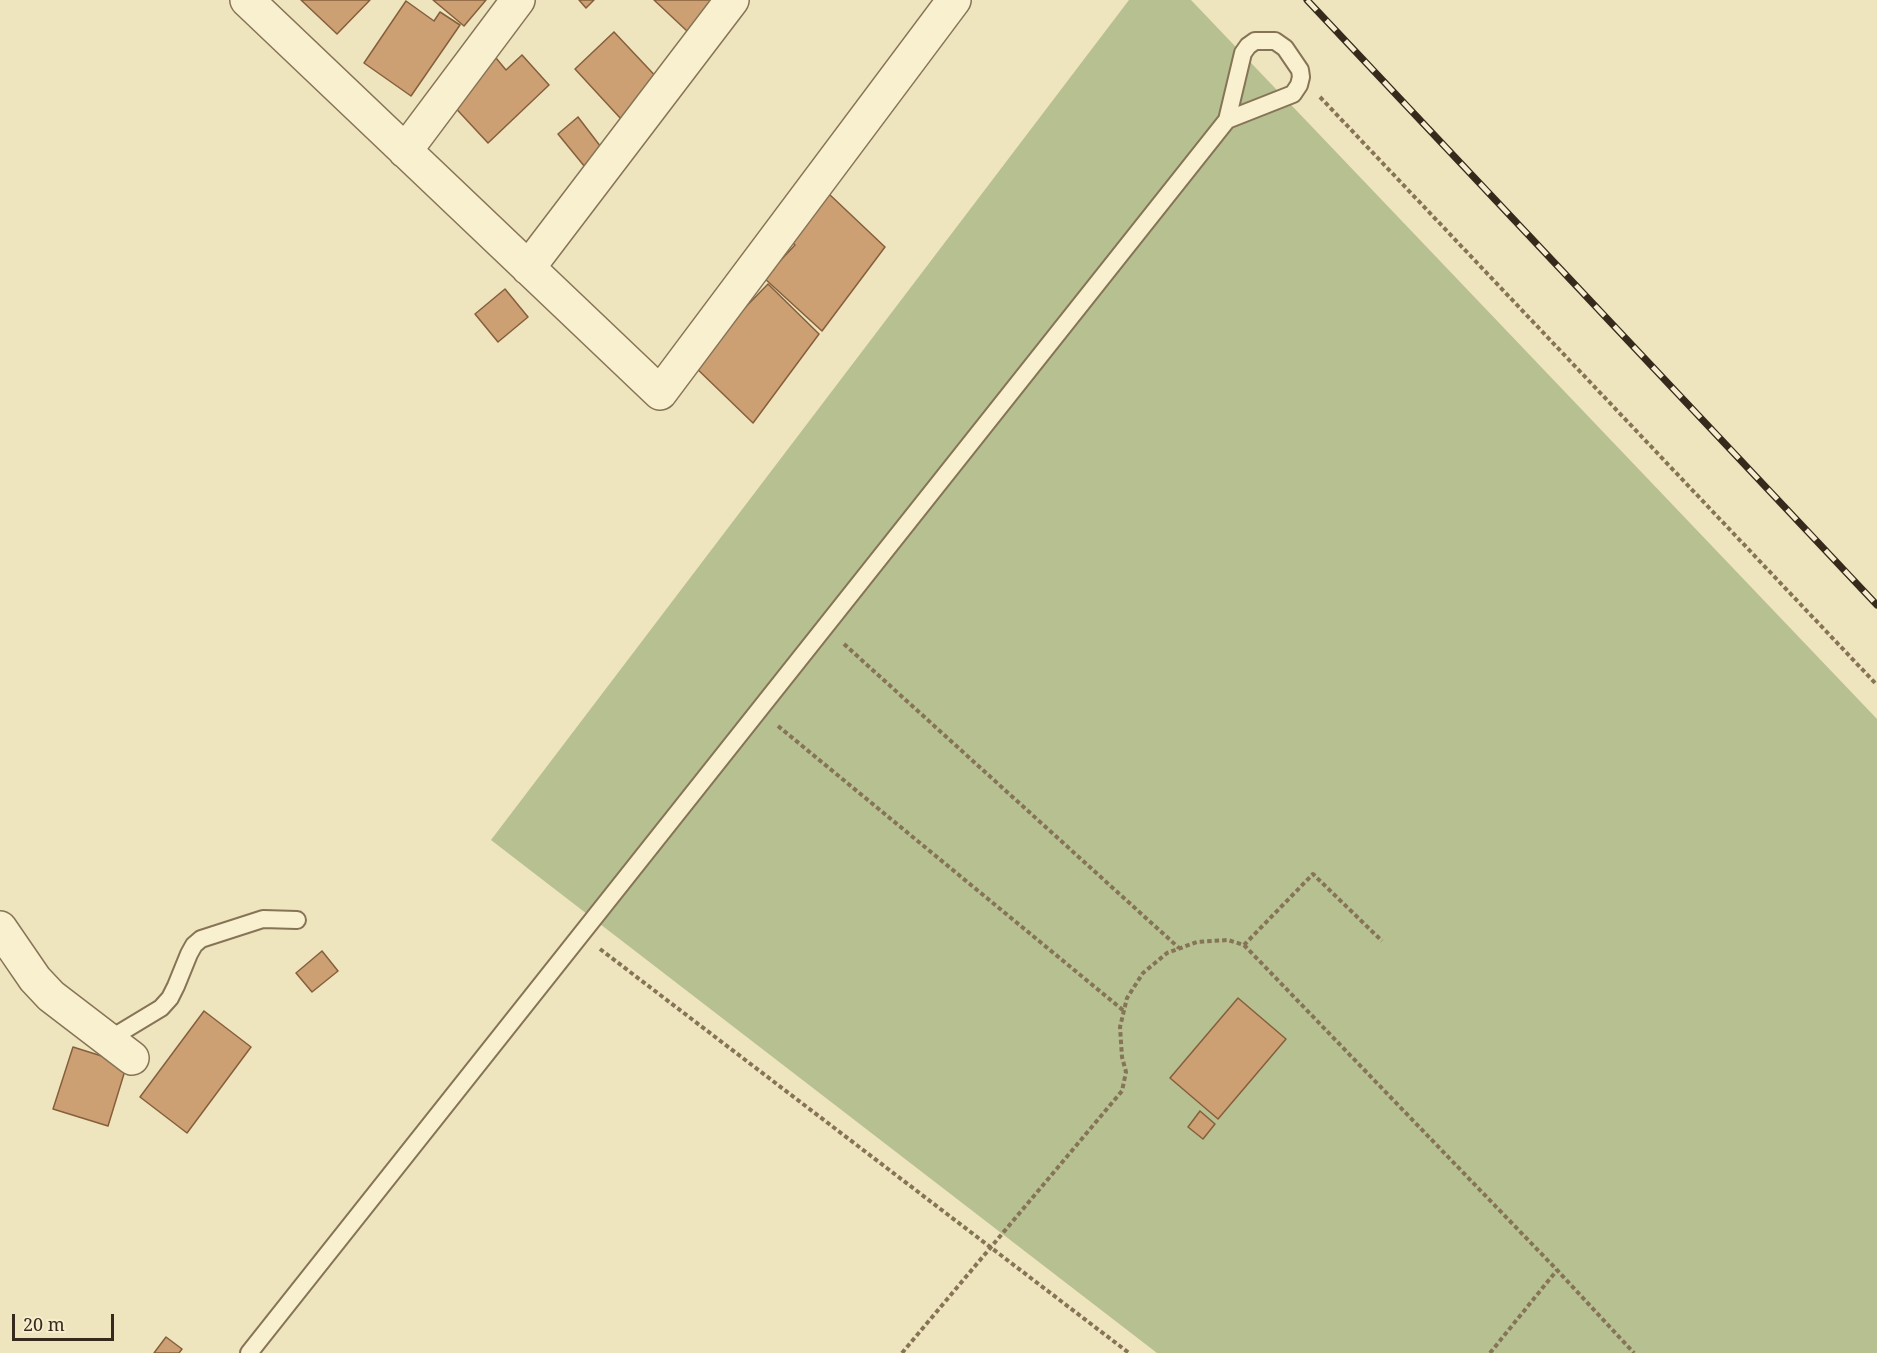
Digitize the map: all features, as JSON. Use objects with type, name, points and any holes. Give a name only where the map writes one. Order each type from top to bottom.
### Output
[{"type":"street","points":[[405,151],[518,0]]},
{"type":"street","points":[[528,268],[732,0]]},
{"type":"street","points":[[264,6],[405,151],[660,393],[954,0]]},
{"type":"street","points":[[0,928],[35,979],[51,996],[120,1049]]},
{"type":"lane","points":[[249,1353],[1227,120],[1243,53],[1248,46],[1255,41],[1275,41],[1286,48],[1300,70],[1299,85],[1293,94],[1227,120]]},
{"type":"lane","points":[[120,1049],[170,998],[189,954],[201,939],[263,919],[297,920]]},
{"type":"path","points":[[1301,77],[1877,685]]},
{"type":"path","points":[[825,627],[1179,948]]},
{"type":"path","points":[[759,710],[1124,1011]]},
{"type":"path","points":[[1244,945],[1313,874],[1382,941]]},
{"type":"path","points":[[581,934],[1130,1353]]},
{"type":"path","points":[[902,1353],[1122,1091],[1126,1072],[1122,1057],[1120,1027],[1127,998],[1143,973],[1167,953],[1179,948],[1197,942],[1228,940],[1244,945],[1634,1353]]},
{"type":"path","points":[[1490,1353],[1557,1270]]},
{"type":"green space","points":[[1129,0],[1191,0],[1877,719],[1877,1353],[1157,1353],[491,840]]},
{"type":"building","points":[[301,0],[370,0],[337,34]]},
{"type":"building","points":[[433,0],[486,0],[464,26]]},
{"type":"building","points":[[579,0],[594,0],[586,8]]},
{"type":"building","points":[[654,0],[716,0],[687,31]]},
{"type":"building","points":[[406,1],[434,21],[440,12],[460,25],[411,96],[364,63]]},
{"type":"building","points":[[614,32],[662,83],[622,120],[575,69]]},
{"type":"building","points":[[522,55],[549,85],[488,143],[449,101],[496,58],[506,70]]},
{"type":"building","points":[[578,117],[604,151],[585,167],[558,134]]},
{"type":"building","points":[[829,194],[885,247],[822,331],[764,278],[795,245],[788,238]]},
{"type":"building","points":[[768,284],[819,334],[753,423],[691,363]]},
{"type":"building","points":[[505,289],[528,317],[498,342],[475,314]]},
{"type":"building","points":[[322,951],[338,971],[312,992],[296,973]]},
{"type":"building","points":[[1238,998],[1286,1039],[1218,1119],[1170,1078]]},
{"type":"building","points":[[204,1011],[251,1047],[187,1133],[140,1097]]},
{"type":"building","points":[[73,1047],[127,1064],[108,1126],[53,1109]]},
{"type":"building","points":[[1200,1111],[1215,1124],[1203,1139],[1188,1127]]},
{"type":"building","points":[[166,1337],[182,1349],[179,1353],[154,1353]]},
{"type":"railway","points":[[1307,0],[1877,605]]}]
